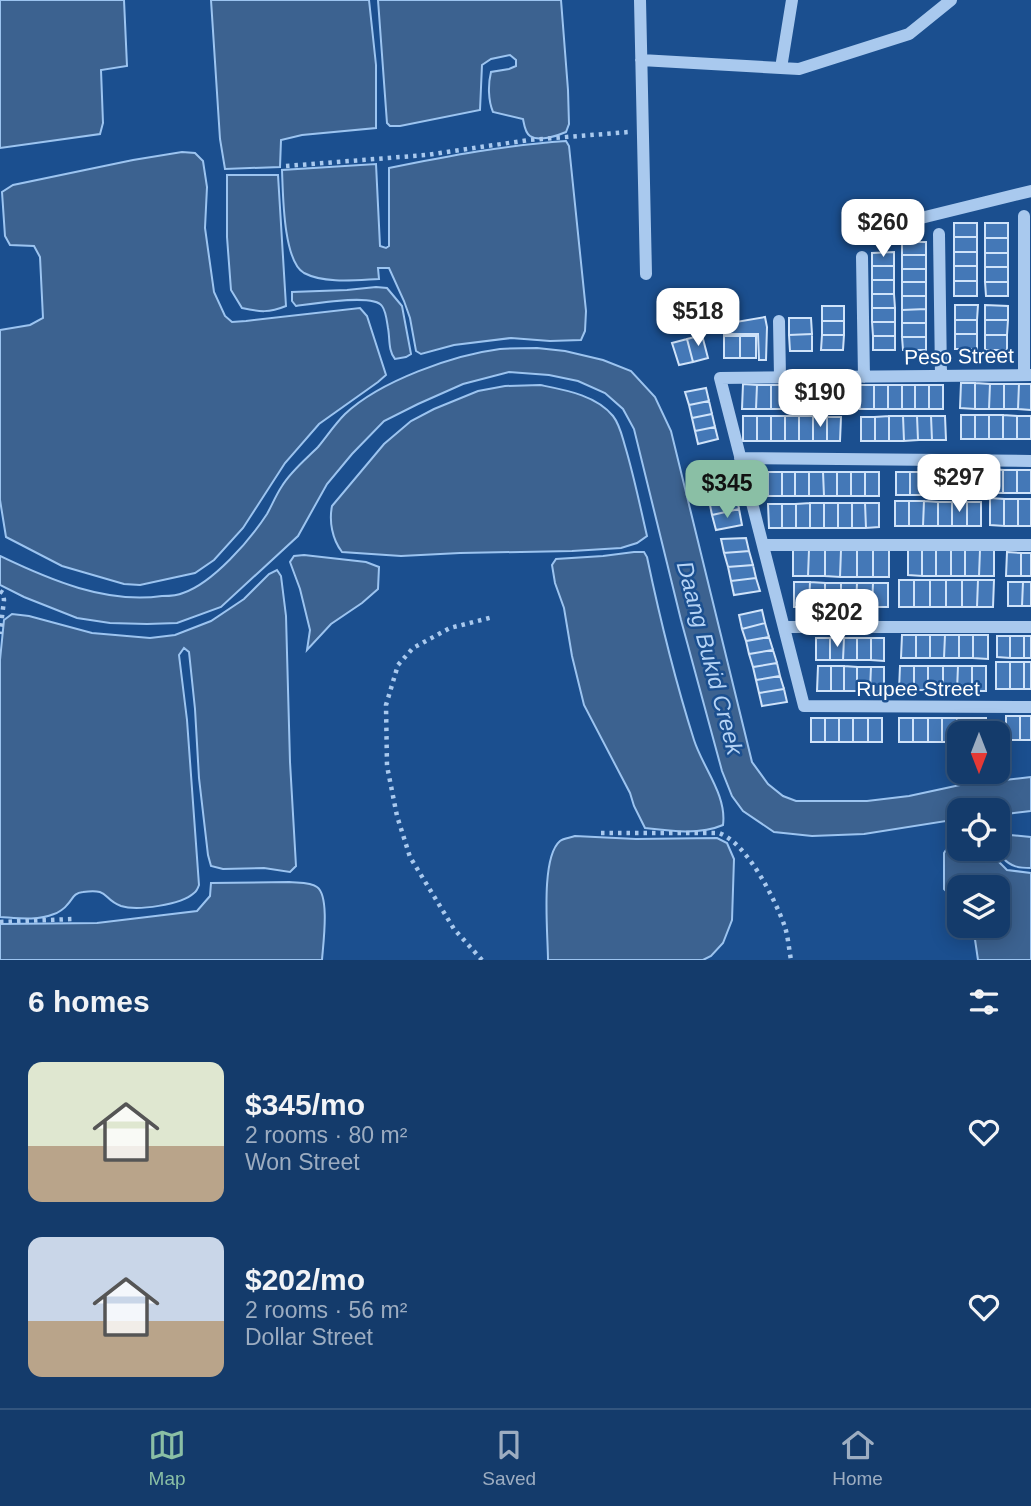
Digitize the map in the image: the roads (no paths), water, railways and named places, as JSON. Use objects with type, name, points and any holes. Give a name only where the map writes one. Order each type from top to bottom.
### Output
[{"type":"street","points":[[640,0],[646,274]]},
{"type":"street","points":[[781,68],[792,0]]},
{"type":"street","points":[[642,60],[799,69],[909,34],[951,0]]},
{"type":"street","points":[[852,234],[1031,191]]},
{"type":"street","points":[[1024,216],[1028,375]]},
{"type":"street","points":[[939,234],[941,375]]},
{"type":"street","points":[[862,257],[864,377]]},
{"type":"street","points":[[779,321],[780,377]]},
{"type":"street","name":"Peso Street","points":[[740,458],[720,378],[1028,375]]},
{"type":"street","points":[[1031,461],[740,458],[784,627],[1031,627]]},
{"type":"street","points":[[763,545],[1031,545]]},
{"type":"street","name":"Rupee Street","points":[[784,627],[804,706],[1031,707]]},
{"type":"water","points":[[0,0],[124,0],[127,66],[101,70],[103,123],[100,134],[0,148]]},
{"type":"water","points":[[211,0],[369,0],[376,65],[376,128],[302,135],[281,140],[280,167],[225,169],[220,139]]},
{"type":"water","points":[[378,0],[561,0],[568,90],[569,124],[566,132],[548,138],[534,138],[527,133],[523,119],[493,112],[489,92],[491,72],[516,66],[516,60],[510,55],[491,59],[482,65],[480,110],[390,126],[387,123]]},
{"type":"water","points":[[566,141],[569,146],[586,311],[585,331],[581,340],[511,338],[454,345],[421,354],[416,351],[410,318],[389,268],[378,268],[379,279],[321,279],[304,273],[292,255],[284,210],[282,170],[376,164],[380,246],[386,248],[389,246],[389,168],[521,145]]},
{"type":"water","points":[[182,152],[195,153],[203,161],[207,187],[205,228],[214,292],[225,316],[232,322],[360,308],[367,316],[386,375],[319,424],[285,463],[243,528],[214,560],[195,573],[140,585],[124,584],[62,566],[6,537],[0,500],[0,330],[30,325],[43,318],[40,257],[34,246],[10,245],[5,236],[2,192],[13,185]]},
{"type":"water","points":[[227,175],[278,175],[286,306],[264,311],[242,308],[231,290],[227,237]]},
{"type":"water","points":[[387,288],[402,306],[411,354],[406,357],[395,359],[393,356],[385,314],[377,302],[342,300],[296,306],[292,301],[292,292]]},
{"type":"water","name":"Daang Bukid Creek","points":[[537,348],[603,360],[631,371],[655,397],[671,431],[752,762],[768,784],[783,796],[796,801],[867,801],[909,796],[960,785],[1010,784],[1010,779],[1031,777],[1031,811],[1010,814],[1010,798],[947,798],[947,821],[864,834],[812,836],[774,832],[743,811],[732,796],[722,771],[634,429],[623,409],[605,393],[578,381],[549,375],[509,372],[463,384],[384,421],[327,484],[298,536],[221,607],[177,623],[110,623],[77,618],[0,585],[0,556],[39,574],[99,593],[141,598],[173,596],[195,588],[241,548],[267,514],[290,475],[345,414],[360,402],[418,371],[461,357],[500,349]]},
{"type":"water","points":[[540,385],[589,398],[613,416],[621,431],[647,536],[637,543],[621,548],[572,551],[401,556],[342,552],[332,530],[332,506],[384,444],[411,421],[478,391],[505,386]]},
{"type":"water","points":[[644,552],[647,557],[687,717],[698,750],[718,792],[723,825],[714,828],[685,831],[645,828],[630,793],[584,705],[564,608],[552,565],[556,559]]},
{"type":"water","points":[[294,556],[366,562],[379,567],[378,589],[331,624],[307,650],[310,630],[290,562]]},
{"type":"water","points":[[277,570],[281,576],[286,616],[296,866],[290,872],[211,866],[199,778],[189,652],[184,648],[179,655],[187,720],[199,885],[197,890],[179,901],[137,908],[121,906],[102,893],[83,892],[75,895],[61,910],[41,918],[0,917],[0,660],[4,620],[12,614],[92,633],[150,638],[175,635],[211,621],[244,599],[269,574]]},
{"type":"water","points":[[1010,835],[1031,837],[1031,868],[1007,861],[1010,861]]},
{"type":"water","points":[[575,836],[636,839],[717,838],[727,843],[734,859],[732,920],[723,943],[711,956],[703,960],[548,960],[546,897],[550,863],[560,841]]},
{"type":"water","points":[[947,848],[947,861],[998,861],[1007,870],[1031,873],[1031,960],[978,960],[975,938],[1010,938],[1010,875],[947,875],[947,892],[944,889],[944,853]]},
{"type":"water","points":[[211,883],[311,884],[321,892],[325,921],[322,960],[0,960],[0,924],[97,923],[197,911],[210,896]]}]
